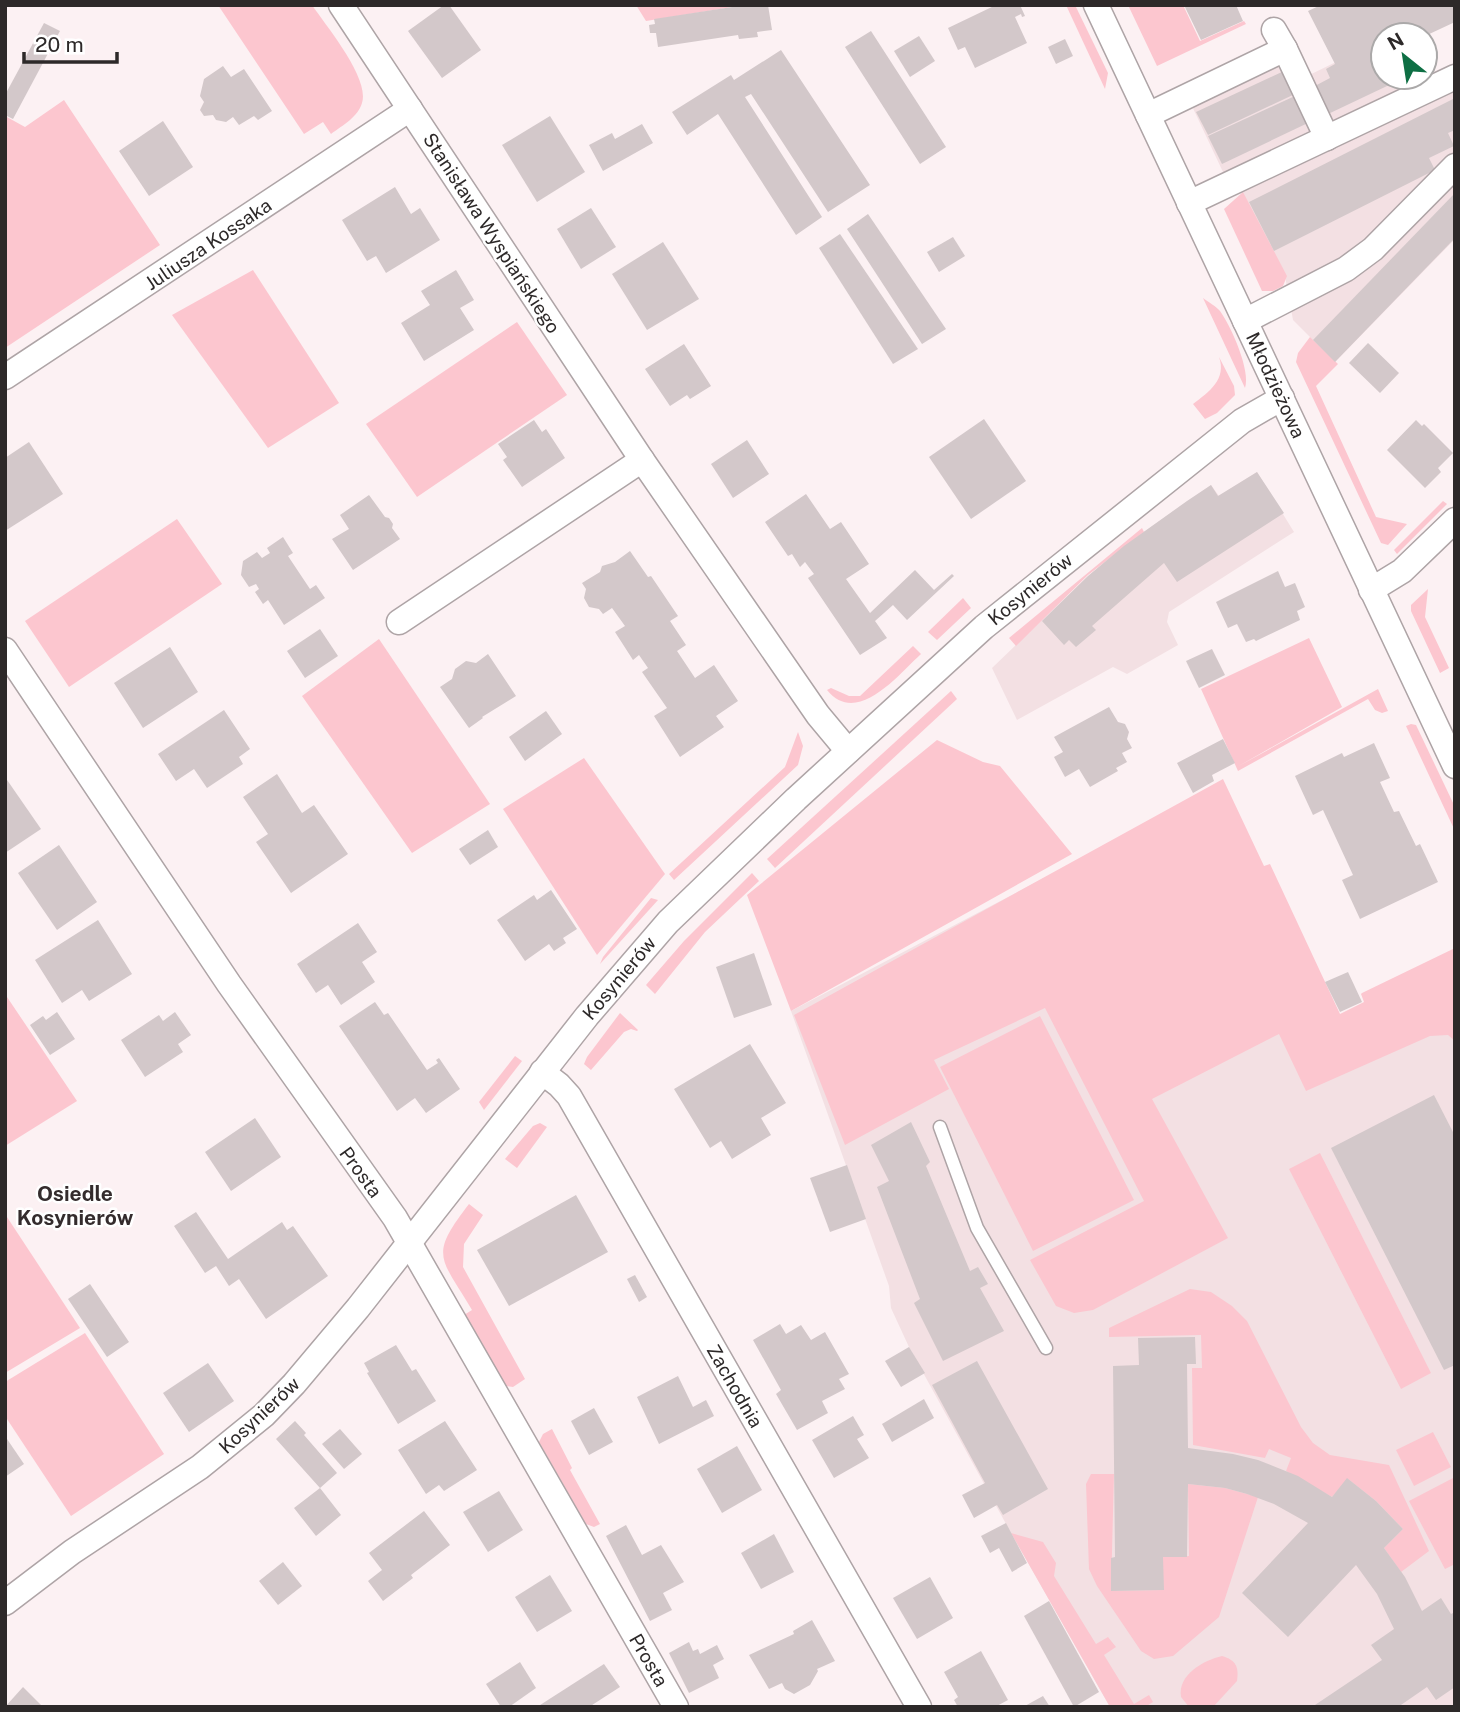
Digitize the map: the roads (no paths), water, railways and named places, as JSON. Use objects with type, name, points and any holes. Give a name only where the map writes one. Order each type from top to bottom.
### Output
[{"type":"street","name":"Stanisława Wyspiańskiego","points":[[341,5],[642,460],[818,715],[849,751]]},
{"type":"street","name":"Młodzieżowa","points":[[1096,5],[1455,766]]},
{"type":"street","points":[[1148,115],[1279,40],[1327,138]]},
{"type":"street","points":[[1189,203],[1455,77]]},
{"type":"street","name":"Juliusza Kossaka","points":[[5,377],[410,109]]},
{"type":"street","points":[[1245,321],[1346,270],[1373,249],[1455,166]]},
{"type":"street","name":"Kosynierów","points":[[5,1603],[72,1552],[200,1467],[264,1415],[294,1384],[408,1244],[587,1016],[668,922],[732,859],[984,627],[1242,421],[1282,398]]},
{"type":"street","points":[[399,622],[642,460]]},
{"type":"street","points":[[1371,590],[1402,571],[1455,520]]},
{"type":"street","name":"Prosta","points":[[7,657],[229,984],[395,1218],[676,1707]]},
{"type":"street","name":"Zachodnia","points":[[542,1072],[569,1096],[919,1707]]},
{"type":"lane","points":[[940,1127],[977,1228],[1046,1349]]},
{"type":"district","name":"Osiedle Kosynierów","points":[[75,1206]]}]
